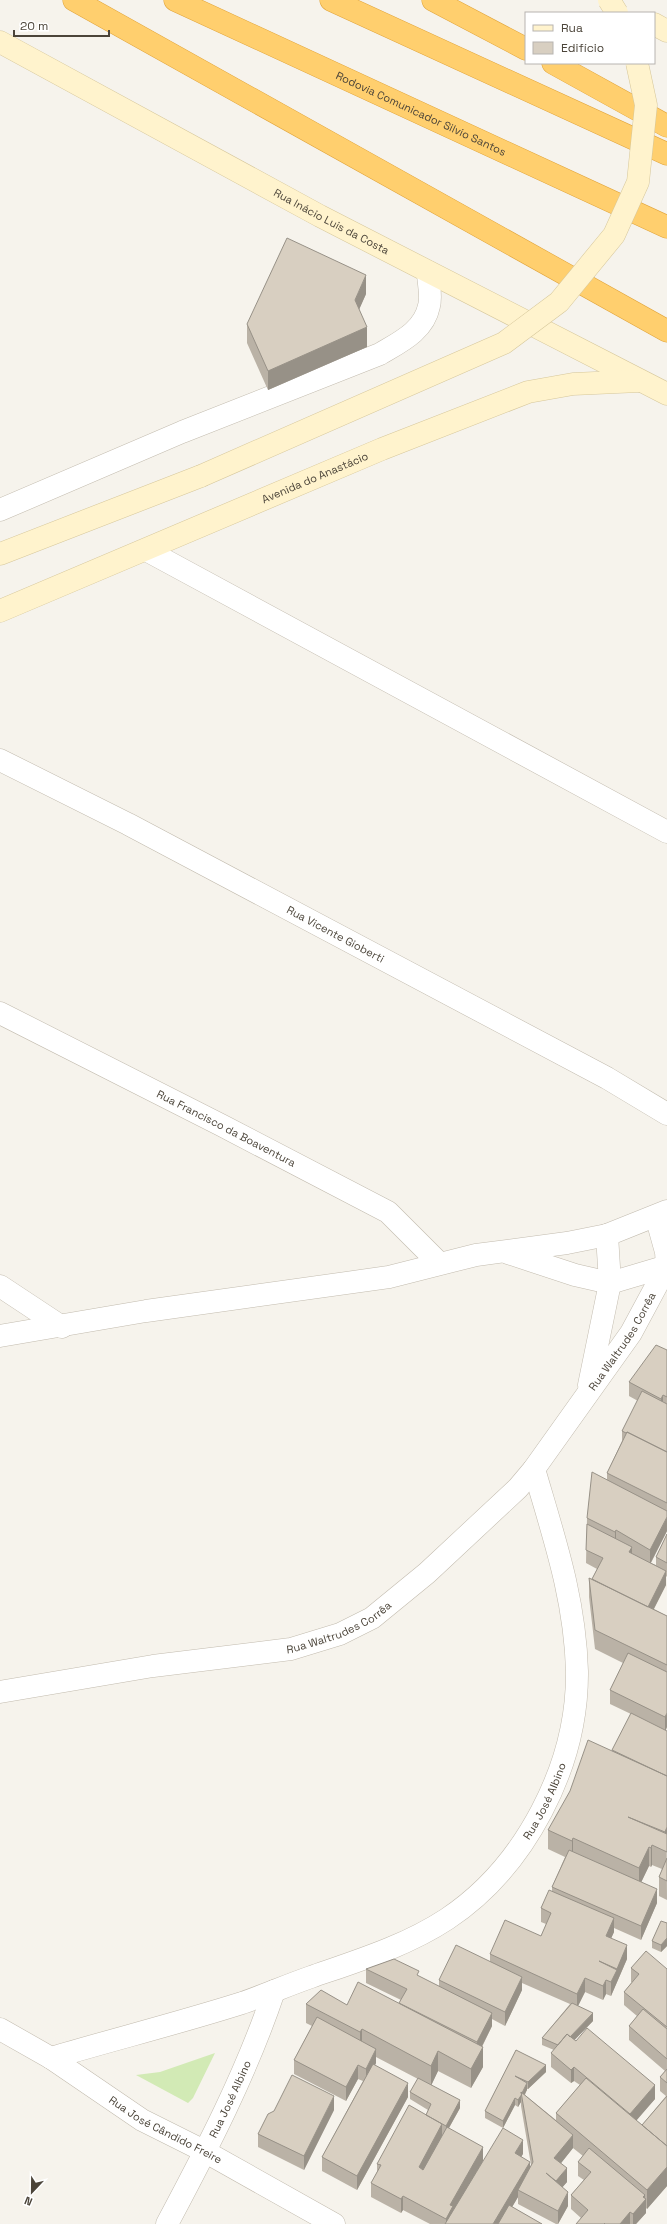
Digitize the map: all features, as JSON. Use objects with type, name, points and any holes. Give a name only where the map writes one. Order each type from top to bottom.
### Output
[{"type":"highway","points":[[74,0],[667,331]]},
{"type":"highway","name":"Rodovia Comunicador Silvio Santos","points":[[175,0],[667,227]]},
{"type":"highway","points":[[331,0],[667,154]]},
{"type":"highway","points":[[433,0],[525,48]]},
{"type":"highway","points":[[555,64],[667,126]]},
{"type":"main road","points":[[603,0],[628,12]]},
{"type":"main road","points":[[609,0],[616,12]]},
{"type":"main road","points":[[655,25],[667,31]]},
{"type":"main road","name":"Rua Inácio Luis da Costa","points":[[0,42],[320,216],[639,381],[667,394]]},
{"type":"main road","points":[[0,554],[201,476],[504,343],[559,302],[614,236],[638,182],[646,105],[637,64]]},
{"type":"main road","name":"Avenida do Anastácio","points":[[0,610],[146,550],[382,449],[528,392],[573,384],[639,381]]},
{"type":"street","points":[[0,510],[182,432],[380,354],[405,339],[424,323],[430,305],[428,272]]},
{"type":"street","points":[[146,550],[667,832]]},
{"type":"street","name":"Rua Vicente Gioberti","points":[[0,760],[128,824],[607,1078],[667,1114]]},
{"type":"street","name":"Rua Francisco da Boaventura","points":[[0,1013],[388,1212],[439,1263]]},
{"type":"street","points":[[0,1336],[62,1327],[146,1311],[389,1277],[439,1263],[501,1250],[567,1243],[607,1234],[662,1214],[667,1266]]},
{"type":"street","points":[[607,1234],[610,1283]]},
{"type":"street","name":"Rua Waltrudes Corrêa","points":[[501,1250],[575,1275],[610,1283],[667,1266]]},
{"type":"street","name":"Rua Waltrudes Corrêa","points":[[0,1692],[153,1666],[290,1650],[340,1634],[372,1618],[427,1573],[518,1488],[534,1469],[631,1333],[667,1266]]},
{"type":"street","name":"Rua Waltrudes Corrêa","points":[[587,1394],[610,1283]]},
{"type":"street","points":[[0,1286],[62,1327]]},
{"type":"street","name":"Rua José Albino","points":[[51,2058],[206,2014],[274,1991],[415,1938],[447,1919],[480,1894],[521,1848],[544,1807],[560,1770],[571,1728],[577,1673],[573,1620],[566,1576],[534,1469]]},
{"type":"street","name":"Rua José Albino","points":[[166,2224],[204,2151],[252,2050],[274,1991]]},
{"type":"street","name":"Rua José Cândido Freire","points":[[0,2029],[51,2058],[142,2120],[204,2151],[334,2224]]},
{"type":"green space","points":[[215,2053],[193,2098],[188,2103],[136,2075],[160,2072]]},
{"type":"building","points":[[287,238],[366,275],[355,300],[367,327],[268,371],[247,324]]},
{"type":"building","points":[[656,1345],[667,1350],[667,1397],[663,1395],[661,1399],[629,1382]]},
{"type":"building","points":[[642,1391],[667,1404],[667,1452],[627,1432],[622,1431]]},
{"type":"building","points":[[627,1432],[667,1452],[667,1503],[607,1473]]},
{"type":"building","points":[[592,1472],[667,1511],[667,1517],[650,1550],[616,1530],[615,1532],[587,1518]]},
{"type":"building","points":[[587,1524],[632,1547],[629,1552],[666,1571],[648,1607],[592,1579],[603,1558],[586,1550]]},
{"type":"building","points":[[667,1534],[667,1563],[656,1557]]},
{"type":"building","points":[[589,1578],[667,1616],[667,1665],[595,1630]]},
{"type":"building","points":[[628,1653],[667,1672],[667,1713],[665,1717],[610,1690]]},
{"type":"building","points":[[631,1713],[667,1731],[667,1776],[612,1750]]},
{"type":"building","points":[[588,1740],[667,1776],[667,1827],[665,1832],[628,1817],[667,1834],[667,1852],[652,1845],[651,1848],[649,1847],[639,1868],[573,1838],[572,1841],[548,1830],[570,1791]]},
{"type":"building","points":[[569,1850],[657,1889],[641,1926],[552,1887]]},
{"type":"building","points":[[667,1858],[667,1881],[659,1877]]},
{"type":"building","points":[[549,1890],[614,1918],[606,1936],[627,1945],[617,1969],[599,1961],[617,1970],[611,1982],[606,1980],[603,1986],[585,1978],[577,1994],[490,1954],[505,1920],[541,1936],[551,1913],[541,1908]]},
{"type":"building","points":[[661,1921],[667,1923],[667,1938],[661,1945],[652,1941]]},
{"type":"building","points":[[456,1945],[522,1977],[505,2012],[439,1980]]},
{"type":"building","points":[[646,1951],[667,1969],[667,2027],[624,1992],[639,1974],[631,1968]]},
{"type":"building","points":[[394,1959],[419,1971],[417,1975],[492,2013],[477,2042],[399,2003],[407,1989],[366,1969]]},
{"type":"building","points":[[358,1982],[483,2047],[471,2069],[438,2051],[431,2066],[362,2029],[360,2032],[306,2004],[321,1990],[347,2005]]},
{"type":"building","points":[[572,2003],[593,2013],[570,2037],[567,2034],[558,2045],[542,2038]]},
{"type":"building","points":[[643,2009],[667,2029],[667,2059],[629,2026]]},
{"type":"building","points":[[317,2017],[376,2049],[366,2069],[358,2065],[346,2087],[294,2060]]},
{"type":"building","points":[[587,2028],[655,2085],[630,2114],[574,2067],[571,2070],[551,2053],[567,2034],[576,2041]]},
{"type":"building","points":[[516,2050],[546,2065],[528,2082],[515,2076],[527,2083],[518,2100],[515,2098],[503,2121],[485,2111]]},
{"type":"building","points":[[373,2064],[408,2083],[357,2176],[322,2157]]},
{"type":"building","points":[[667,2069],[667,2083],[660,2077]]},
{"type":"building","points":[[292,2075],[334,2096],[304,2156],[258,2134],[268,2114],[274,2111]]},
{"type":"building","points":[[418,2078],[460,2100],[446,2126],[426,2115],[431,2104],[410,2092]]},
{"type":"building","points":[[586,2078],[667,2146],[667,2167],[647,2190],[556,2113]]},
{"type":"building","points":[[521,2092],[573,2135],[554,2158],[567,2168],[556,2181],[546,2173],[568,2192],[558,2211],[518,2190],[533,2162]]},
{"type":"building","points":[[667,2096],[667,2146],[642,2125]]},
{"type":"building","points":[[409,2105],[442,2124],[419,2167],[423,2170],[447,2127],[483,2147],[450,2205],[453,2206],[446,2219],[403,2196],[401,2199],[371,2183],[381,2165],[377,2164]]},
{"type":"building","points":[[503,2128],[523,2140],[515,2153],[530,2162],[493,2224],[445,2224]]},
{"type":"building","points":[[589,2148],[645,2195],[643,2197],[646,2199],[633,2214],[630,2212],[620,2224],[576,2224],[588,2210],[571,2195],[591,2172],[578,2162]]},
{"type":"building","points":[[509,2205],[542,2224],[498,2224]]}]
